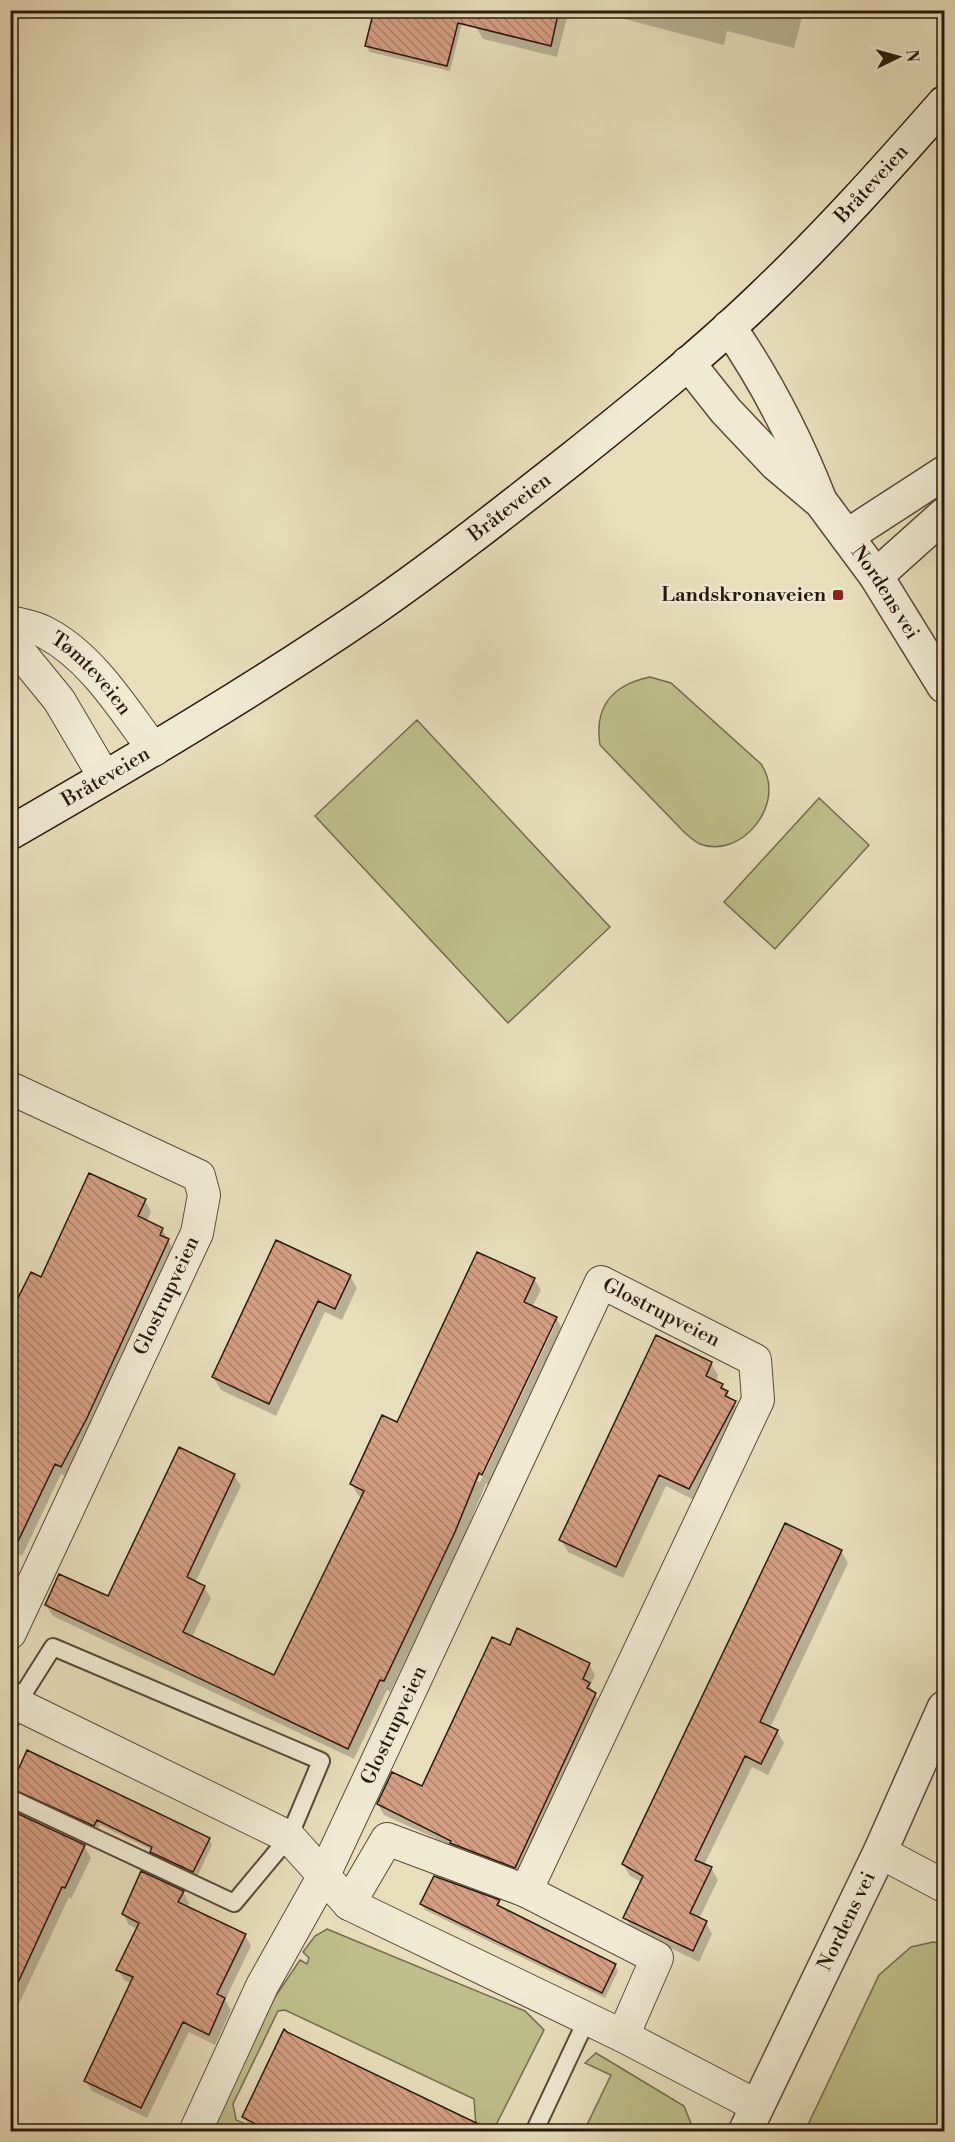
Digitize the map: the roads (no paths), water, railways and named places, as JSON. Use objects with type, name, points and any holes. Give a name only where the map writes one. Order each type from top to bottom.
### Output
[{"type":"street","name":"Bråteveien","points":[[10,833],[154,750],[306,654],[444,558],[617,423],[729,327],[814,245],[945,103]]},
{"type":"street","name":"Nordens vei","points":[[729,327],[751,359],[782,414],[821,502]]},
{"type":"street","name":"Nordens vei","points":[[688,363],[726,411],[776,464],[821,502],[876,576],[945,686]]},
{"type":"street","points":[[847,536],[945,473]]},
{"type":"street","points":[[876,576],[945,515]]},
{"type":"street","name":"Tømteveien","points":[[10,622],[46,633],[78,657],[105,686],[154,750]]},
{"type":"street","name":"Tømteveien","points":[[10,640],[59,700],[105,778]]},
{"type":"street","name":"Glostrupveien","points":[[10,1088],[199,1176],[204,1195],[197,1233],[10,1633]]},
{"type":"street","name":"Glostrupveien","points":[[195,2132],[262,1986],[323,1877],[601,1282],[755,1360],[758,1400],[526,1891]]},
{"type":"street","points":[[13,1708],[289,1837],[349,1904],[623,2036],[751,2119]]},
{"type":"street","name":"Nordens vei","points":[[751,2119],[880,1852],[945,1708]]},
{"type":"street","points":[[349,1904],[387,1839],[526,1891],[657,1958],[623,2036]]},
{"type":"street","points":[[880,1852],[945,1886]]},
{"type":"lane","points":[[10,1798],[234,1903],[289,1837],[321,1761],[53,1647],[13,1708]]},
{"type":"lane","points":[[534,2132],[587,2019]]},
{"type":"place","name":"Landskronaveien","points":[[838,595]]}]
